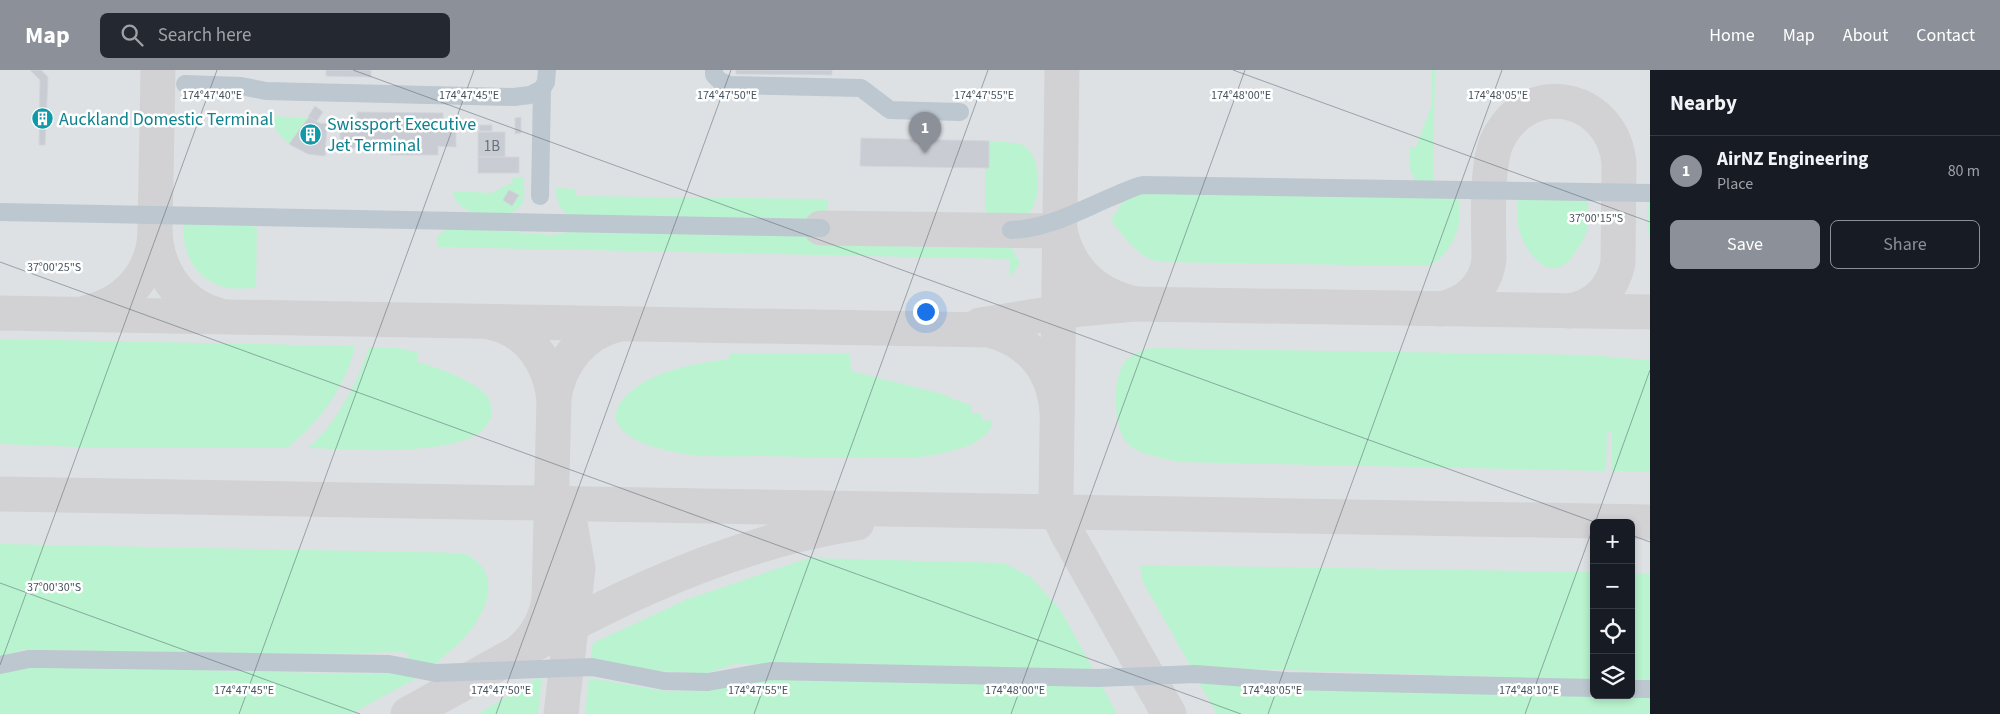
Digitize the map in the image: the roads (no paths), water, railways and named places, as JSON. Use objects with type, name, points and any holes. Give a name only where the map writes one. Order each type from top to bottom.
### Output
[{"type":"street","points":[[540,196],[542,90],[546,82],[547,70]]},
{"type":"street","points":[[714,70],[714,75],[720,81],[730,85],[861,88],[890,110],[960,112]]},
{"type":"street","points":[[185,84],[234,86],[273,91],[514,96],[530,95],[542,90]]},
{"type":"street","points":[[1011,230],[1037,228],[1052,223],[1088,206],[1143,185],[1650,193]]},
{"type":"street","points":[[0,212],[821,228]]},
{"type":"street","points":[[0,665],[42,658],[389,664],[436,673],[586,667],[658,681],[708,682],[771,671],[1098,678],[1195,674],[1287,681],[1590,688]]},
{"type":"street","points":[[1635,688],[1650,689]]},
{"type":"place","name":"Auckland Domestic Terminal","points":[[43,119]]},
{"type":"place","name":"Swissport Executive Jet Terminal","points":[[311,134]]},
{"type":"place","name":"AirNZ Engineering","points":[[925,153]]}]
